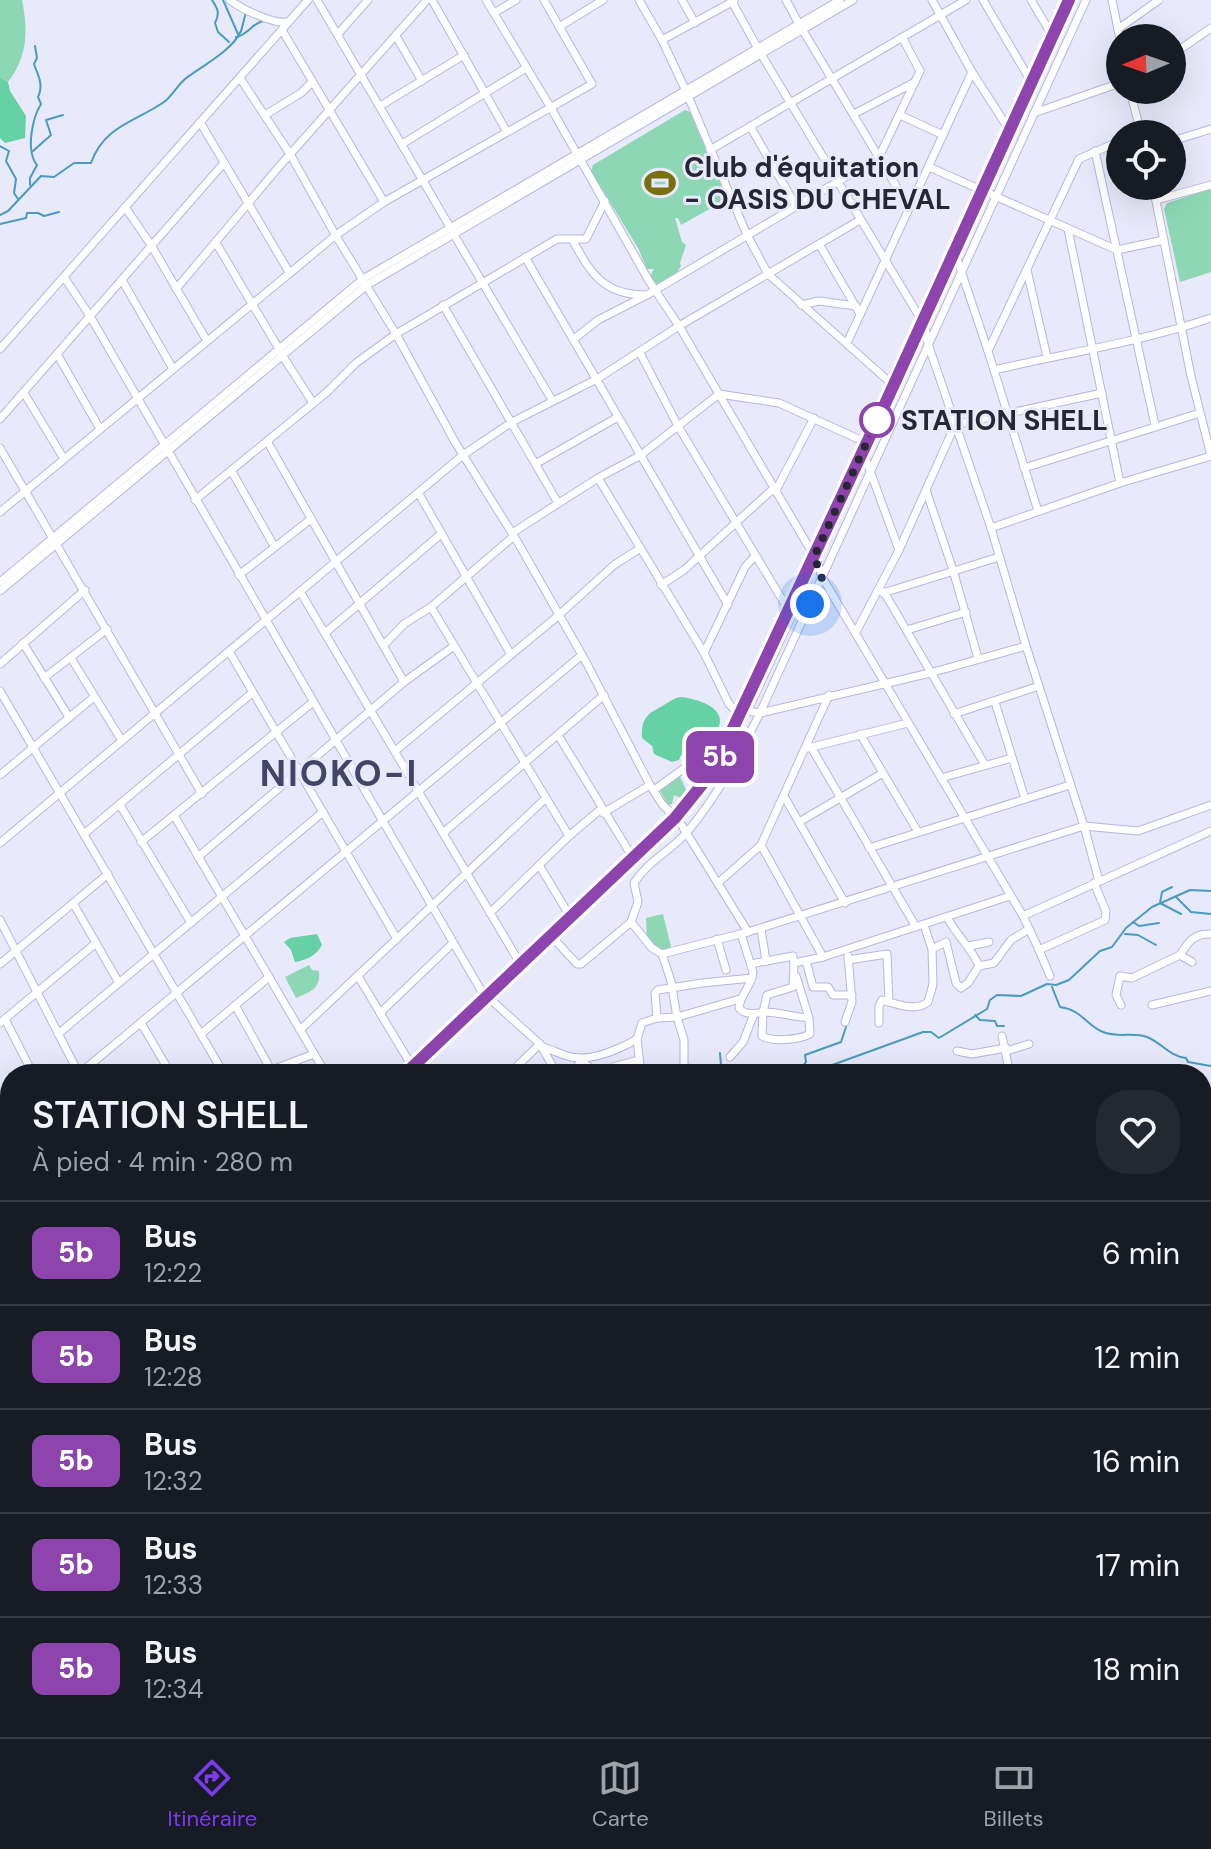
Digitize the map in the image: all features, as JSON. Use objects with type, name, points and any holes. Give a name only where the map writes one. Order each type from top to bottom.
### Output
[{"type":"street","points":[[230,0],[262,17],[287,22]]},
{"type":"street","points":[[0,349],[307,0]]},
{"type":"street","points":[[317,0],[552,400]]},
{"type":"street","points":[[338,34],[368,0]]},
{"type":"street","points":[[176,289],[290,154],[431,0],[507,132]]},
{"type":"street","points":[[486,0],[815,559],[822,577],[883,683],[1023,916],[1050,976]]},
{"type":"street","points":[[494,13],[516,0]]},
{"type":"street","points":[[0,512],[336,235],[384,202],[592,84],[544,0]]},
{"type":"street","points":[[559,27],[603,0]]},
{"type":"street","points":[[639,0],[687,92],[747,235],[768,274],[893,385]]},
{"type":"street","points":[[682,0],[695,23]]},
{"type":"street","points":[[786,0],[908,206]]},
{"type":"street","points":[[0,582],[54,541],[365,282],[759,52],[840,0]]},
{"type":"street","points":[[801,26],[853,0]]},
{"type":"street","points":[[932,0],[972,72],[1010,131]]},
{"type":"street","points":[[710,150],[966,0]]},
{"type":"street","points":[[983,0],[1032,83]]},
{"type":"street","points":[[1031,0],[1053,37]]},
{"type":"street","points":[[488,999],[677,819],[717,773],[893,385],[957,259],[1010,131],[1072,0]]},
{"type":"street","points":[[745,711],[789,611],[865,457],[1072,0]]},
{"type":"street","points":[[554,939],[577,964],[581,964],[631,922],[638,902],[634,883],[646,865],[686,833],[723,783],[760,713],[1086,0]]},
{"type":"street","points":[[1112,0],[1117,24]]},
{"type":"street","points":[[1125,24],[1159,0]]},
{"type":"street","points":[[662,40],[733,1],[759,52],[924,324],[1084,826],[1096,882],[1106,911],[1105,920],[1039,950]]},
{"type":"street","points":[[1186,45],[1211,28]]},
{"type":"street","points":[[282,30],[384,202]]},
{"type":"street","points":[[396,36],[422,81]]},
{"type":"street","points":[[574,339],[598,320],[647,295],[879,157],[920,69],[902,37]]},
{"type":"street","points":[[380,106],[464,55]]},
{"type":"street","points":[[402,144],[526,68]]},
{"type":"street","points":[[847,343],[858,310],[972,72]]},
{"type":"street","points":[[240,78],[290,154],[463,455],[513,535],[604,695],[652,788],[686,833],[745,933],[752,978],[740,999],[740,1010],[754,1014],[784,1012],[790,1016],[809,1018]]},
{"type":"street","points":[[854,114],[917,81]]},
{"type":"street","points":[[265,115],[301,93],[312,82]]},
{"type":"street","points":[[1034,113],[1106,88]]},
{"type":"street","points":[[900,115],[943,135]]},
{"type":"street","points":[[200,122],[289,272]]},
{"type":"street","points":[[750,126],[796,206]]},
{"type":"street","points":[[1186,137],[1211,129]]},
{"type":"street","points":[[988,351],[1079,159],[1106,147]]},
{"type":"street","points":[[1095,151],[1155,425]]},
{"type":"street","points":[[0,419],[223,164]]},
{"type":"street","points":[[929,167],[1117,250],[1164,240]]},
{"type":"street","points":[[1186,192],[1211,185]]},
{"type":"street","points":[[991,528],[1120,483],[1211,456],[1156,200]]},
{"type":"street","points":[[195,500],[313,403],[356,363],[396,334],[482,281],[561,238],[573,241],[586,239],[605,201]]},
{"type":"street","points":[[125,207],[207,341]]},
{"type":"street","points":[[0,843],[463,455],[512,422],[597,379],[679,326],[860,220]]},
{"type":"street","points":[[1068,229],[1120,483]]},
{"type":"street","points":[[573,241],[600,282],[620,292],[647,295]]},
{"type":"street","points":[[216,243],[313,403]]},
{"type":"street","points":[[819,244],[858,310]]},
{"type":"street","points":[[525,257],[728,605]]},
{"type":"street","points":[[957,259],[1038,511]]},
{"type":"street","points":[[1027,269],[1047,357]]},
{"type":"street","points":[[64,277],[90,316],[453,943],[488,999],[541,1046],[551,1064]]},
{"type":"street","points":[[122,280],[173,369]]},
{"type":"street","points":[[801,305],[819,301],[858,310]]},
{"type":"street","points":[[443,305],[558,503]]},
{"type":"street","points":[[994,370],[1136,341],[1211,318]]},
{"type":"street","points":[[640,353],[678,426],[789,611]]},
{"type":"street","points":[[57,354],[100,429]]},
{"type":"street","points":[[24,393],[64,459]]},
{"type":"street","points":[[955,425],[1102,393]]},
{"type":"street","points":[[384,645],[404,624],[431,607],[513,535],[598,478],[641,455],[719,394],[773,401],[867,443]]},
{"type":"street","points":[[1024,468],[1200,413]]},
{"type":"street","points":[[537,463],[618,417]]},
{"type":"street","points":[[661,585],[774,490],[814,418]]},
{"type":"street","points":[[856,632],[880,594],[955,425]]},
{"type":"street","points":[[267,441],[404,682]]},
{"type":"street","points":[[0,448],[202,794]]},
{"type":"street","points":[[865,457],[899,550]]},
{"type":"street","points":[[231,470],[274,546]]},
{"type":"street","points":[[598,478],[704,653],[734,709],[760,713],[930,673],[1026,646]]},
{"type":"street","points":[[926,490],[978,658]]},
{"type":"street","points":[[419,494],[510,653]]},
{"type":"street","points":[[239,575],[311,519]]},
{"type":"street","points":[[325,633],[441,534]]},
{"type":"street","points":[[0,591],[54,541]]},
{"type":"street","points":[[395,751],[559,615],[607,571],[639,549]]},
{"type":"street","points":[[704,653],[745,567],[755,556]]},
{"type":"street","points":[[880,594],[999,557]]},
{"type":"street","points":[[0,664],[85,590]]},
{"type":"street","points":[[301,593],[521,965]]},
{"type":"street","points":[[880,594],[907,630],[985,765]]},
{"type":"street","points":[[431,607],[569,836]]},
{"type":"street","points":[[907,630],[966,612]]},
{"type":"street","points":[[44,678],[107,629]]},
{"type":"street","points":[[23,643],[69,717]]},
{"type":"street","points":[[198,857],[404,682],[454,646]]},
{"type":"street","points":[[230,653],[397,939]]},
{"type":"street","points":[[91,1064],[582,655]]},
{"type":"street","points":[[71,658],[122,741]]},
{"type":"street","points":[[954,714],[1039,686]]},
{"type":"street","points":[[0,691],[218,1064]]},
{"type":"street","points":[[84,834],[252,693]]},
{"type":"street","points":[[443,833],[604,695]]},
{"type":"street","points":[[718,883],[761,845],[808,748],[829,695]]},
{"type":"street","points":[[0,775],[94,697]]},
{"type":"street","points":[[141,842],[313,702]]},
{"type":"street","points":[[995,702],[1025,799]]},
{"type":"street","points":[[808,748],[908,723]]},
{"type":"street","points":[[860,734],[918,832]]},
{"type":"street","points":[[558,735],[633,858]]},
{"type":"street","points":[[808,748],[932,949],[933,984],[928,1002],[921,1007],[881,1002],[879,1023]]},
{"type":"street","points":[[490,913],[569,836],[602,811],[652,788],[701,756]]},
{"type":"street","points":[[941,778],[1012,758]]},
{"type":"street","points":[[799,822],[883,773]]},
{"type":"street","points":[[869,848],[1070,785]]},
{"type":"street","points":[[784,796],[845,903]]},
{"type":"street","points":[[300,1030],[545,799]]},
{"type":"street","points":[[120,805],[191,923]]},
{"type":"street","points":[[631,922],[656,953],[662,954],[761,929],[1084,826],[1138,831],[1211,805]]},
{"type":"street","points":[[58,1034],[323,812]]},
{"type":"street","points":[[175,817],[320,1064]]},
{"type":"street","points":[[423,1064],[521,965],[677,819]]},
{"type":"street","points":[[1023,916],[1211,831]]},
{"type":"street","points":[[761,845],[823,957]]},
{"type":"street","points":[[539,865],[571,918]]},
{"type":"street","points":[[0,964],[108,874]]},
{"type":"street","points":[[794,963],[846,950],[1010,896]]},
{"type":"street","points":[[73,903],[119,983]]},
{"type":"street","points":[[947,917],[969,946],[979,966]]},
{"type":"street","points":[[0,920],[74,1064]]},
{"type":"street","points":[[761,929],[766,961]]},
{"type":"street","points":[[946,942],[961,988],[979,966],[994,963],[1011,940],[1029,929]]},
{"type":"street","points":[[932,949],[957,932]]},
{"type":"street","points":[[1121,1005],[1116,988],[1120,976],[1132,978],[1180,955],[1190,940],[1202,934],[1211,934]]},
{"type":"street","points":[[717,939],[726,970]]},
{"type":"street","points":[[969,946],[989,942]]},
{"type":"street","points":[[27,1064],[3,1021],[96,943]]},
{"type":"street","points":[[380,1013],[453,943]]},
{"type":"street","points":[[845,1022],[852,995],[846,950]]},
{"type":"street","points":[[662,954],[684,1040],[684,1064]]},
{"type":"street","points":[[848,960],[887,954],[889,1002]]},
{"type":"street","points":[[1180,955],[1192,962]]},
{"type":"street","points":[[751,964],[793,956],[795,983],[790,990],[767,995],[762,1036],[766,1039],[807,1037],[810,1031],[801,984],[795,974]]},
{"type":"street","points":[[806,961],[813,987],[828,987],[833,995],[852,995]]},
{"type":"street","points":[[358,976],[412,1064]]},
{"type":"street","points":[[201,1034],[269,977]]},
{"type":"street","points":[[657,1018],[656,991],[752,978]]},
{"type":"street","points":[[1152,1005],[1211,991]]},
{"type":"street","points":[[640,1064],[637,1039],[642,1023],[677,1017],[740,999]]},
{"type":"street","points":[[235,1005],[268,1064]]},
{"type":"street","points":[[730,1057],[743,1042],[754,1014]]},
{"type":"street","points":[[141,1023],[163,1064]]},
{"type":"street","points":[[1002,1036],[1008,1064]]},
{"type":"street","points":[[578,1059],[608,1052],[637,1039]]},
{"type":"street","points":[[957,1051],[972,1054],[1029,1044]]},
{"type":"street","points":[[541,1046],[585,1064]]},
{"type":"street","points":[[520,1064],[541,1046]]},
{"type":"street","points":[[608,1052],[612,1064]]},
{"type":"street","points":[[287,1064],[314,1054]]},
{"type":"street","points":[[576,1064],[578,1059]]},
{"type":"street","points":[[630,1064],[639,1060]]},
{"type":"green space","points":[[0,0],[22,0],[25,22],[23,53],[8,82],[0,78]]},
{"type":"green space","points":[[0,78],[8,82],[10,91],[26,116],[25,138],[5,143],[0,138]]},
{"type":"green space","name":"Club d'équitation - OASIS DU CHEVAL","points":[[685,110],[690,112],[726,196],[724,201],[681,225],[675,218],[682,242],[686,245],[681,266],[675,276],[657,285],[650,276],[654,269],[647,269],[638,248],[591,171],[593,165]]},
{"type":"green space","points":[[1211,189],[1211,272],[1180,282],[1164,209],[1167,203],[1186,200],[1186,197]]},
{"type":"green space","points":[[682,697],[715,709],[720,722],[703,751],[681,755],[679,760],[672,762],[654,754],[652,746],[642,738],[643,726],[646,717],[653,711]]},
{"type":"green space","points":[[677,776],[688,794],[684,799],[674,795],[672,804],[668,805],[660,791]]},
{"type":"green space","points":[[663,914],[672,951],[662,954],[647,942],[646,918]]},
{"type":"green space","points":[[317,934],[322,945],[320,949],[310,957],[295,962],[284,942],[290,938]]},
{"type":"green space","points":[[309,965],[312,970],[319,971],[318,982],[310,992],[296,998],[285,977]]},
{"type":"waterway","points":[[212,0],[218,11],[215,23],[218,32],[229,42]]},
{"type":"waterway","points":[[223,0],[238,34]]},
{"type":"waterway","points":[[0,215],[8,211],[41,176],[54,177],[74,163],[91,163],[112,133],[164,102],[185,79],[231,45],[241,31],[246,13]]},
{"type":"waterway","points":[[236,37],[264,21]]},
{"type":"waterway","points":[[30,185],[37,165],[31,151],[32,134],[41,104],[38,97],[40,80],[34,64],[37,58],[35,46]]},
{"type":"waterway","points":[[33,151],[51,135],[46,120],[63,115]]},
{"type":"waterway","points":[[0,146],[9,151],[6,161],[16,179],[14,193],[18,199]]},
{"type":"waterway","points":[[0,224],[26,218],[27,213],[44,216],[59,212]]},
{"type":"waterway","points":[[1172,887],[1162,892],[1160,903],[1181,914]]},
{"type":"waterway","points":[[835,1064],[923,1032],[931,1032],[939,1038],[987,1009],[990,1000],[997,995],[1021,996],[1047,984],[1056,985],[1069,980],[1100,951],[1112,947],[1126,928],[1152,907],[1190,890],[1211,891]]},
{"type":"waterway","points":[[1176,897],[1191,912],[1211,914]]},
{"type":"waterway","points":[[1133,922],[1139,926],[1159,923]]},
{"type":"waterway","points":[[1125,934],[1138,935],[1156,945]]},
{"type":"waterway","points":[[1052,987],[1060,1007],[1074,1011],[1103,1032],[1147,1037],[1188,1062],[1200,1064]]},
{"type":"waterway","points":[[975,1015],[980,1020],[995,1021],[997,1026],[1004,1026]]},
{"type":"waterway","points":[[804,1064],[805,1055],[841,1042],[846,1027]]},
{"type":"waterway","points":[[720,1053],[721,1064]]},
{"type":"bus line","name":"5b","points":[[417,1064],[675,818],[713,771],[1069,0]]},
{"type":"place","name":"Club d'équitation - OASIS DU CHEVAL","points":[[660,183]]},
{"type":"place","name":"STATION SHELL","points":[[877,420]]},
{"type":"district","name":"NIOKO-I","points":[[339,773]]},
{"type":"route","points":[[810,604],[822,577],[814,557],[877,420]]}]
